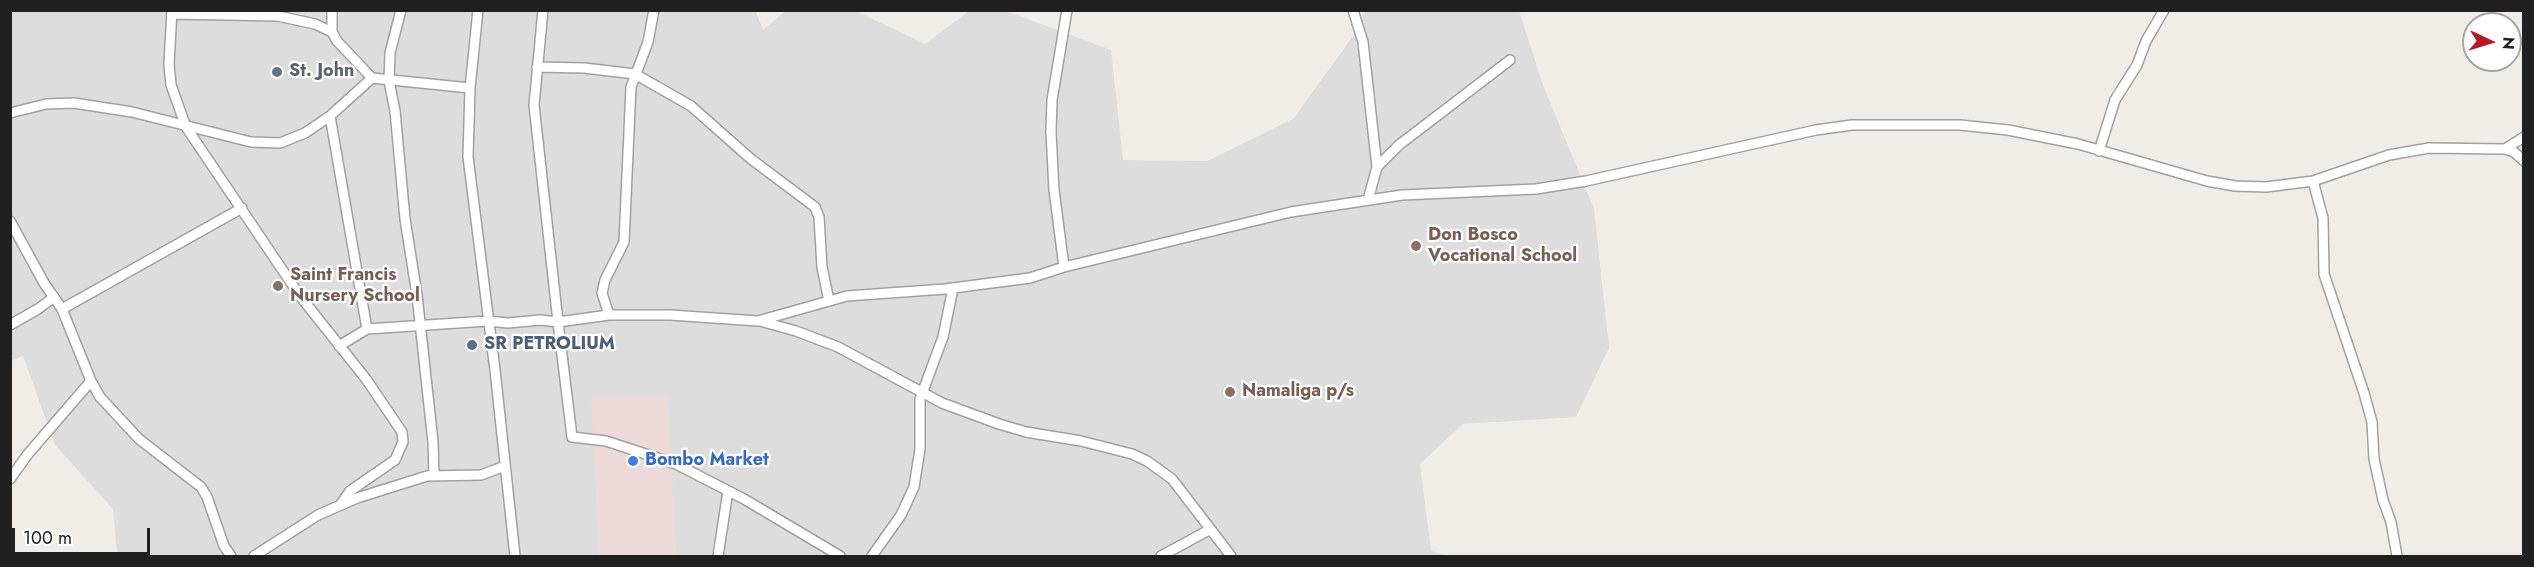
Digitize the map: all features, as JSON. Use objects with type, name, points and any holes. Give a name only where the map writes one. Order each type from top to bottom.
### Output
[{"type":"street","points":[[332,10],[332,32],[337,41],[372,78],[470,88]]},
{"type":"street","points":[[401,10],[390,53],[389,81],[395,111],[405,219],[417,295],[433,441],[434,476]]},
{"type":"street","points":[[478,10],[470,88],[468,157],[515,556]]},
{"type":"street","points":[[543,10],[537,67],[535,122],[572,437],[606,441],[652,455],[728,491],[840,556]]},
{"type":"street","points":[[609,315],[602,293],[605,280],[624,242],[631,87],[648,42],[654,10]]},
{"type":"street","points":[[1064,267],[1054,190],[1051,132],[1052,100],[1066,10]]},
{"type":"street","points":[[1353,10],[1364,42],[1377,167],[1368,200]]},
{"type":"street","points":[[2099,151],[2115,100],[2137,65],[2146,41],[2164,10]]},
{"type":"street","points":[[332,32],[315,24],[278,16],[172,12],[169,52],[171,85],[186,127],[300,296],[402,432],[403,442],[395,460],[350,491],[341,504]]},
{"type":"street","points":[[1377,167],[1400,145],[1510,60]]},
{"type":"street","points":[[537,67],[584,68],[635,74],[691,106],[751,159],[815,207],[819,217],[822,267],[830,301]]},
{"type":"street","points":[[10,113],[46,104],[74,103],[162,118],[186,127],[251,142],[280,143],[304,133],[330,116],[372,78]]},
{"type":"street","points":[[330,116],[367,329]]},
{"type":"street","points":[[758,321],[830,301],[872,293],[954,288],[1030,278],[1064,267],[1291,212],[1422,193],[1536,189],[1623,174],[1816,130],[1852,125],[1960,126],[2008,130],[2044,136],[2174,172],[2235,186],[2266,188],[2313,181],[2389,155],[2429,148],[2505,149],[2512,147],[2523,137]]},
{"type":"street","points":[[2505,149],[2514,152],[2523,161]]},
{"type":"street","points":[[2313,181],[2323,218],[2324,274],[2372,422],[2374,459],[2383,500],[2391,522],[2397,556]]},
{"type":"street","points":[[62,309],[242,208]]},
{"type":"street","points":[[10,221],[44,283],[62,309],[91,381],[100,397],[139,439],[201,487],[207,497],[221,538],[231,556]]},
{"type":"street","points":[[872,556],[901,515],[914,487],[920,449],[922,393],[943,337],[954,288]]},
{"type":"street","points":[[10,325],[54,297]]},
{"type":"street","points":[[339,346],[367,329],[489,321],[558,322],[609,315],[670,315],[758,321],[796,331],[838,347],[922,393],[999,424],[1026,432],[1099,445],[1132,454],[1147,461],[1172,479],[1231,556]]},
{"type":"street","points":[[10,479],[28,454],[91,381]]},
{"type":"street","points":[[254,556],[309,521],[341,504],[412,481],[434,476],[481,475],[505,466]]},
{"type":"street","points":[[718,556],[728,491]]},
{"type":"street","points":[[1161,556],[1209,530]]},
{"type":"shaded area","points":[[11,10],[755,10],[763,30],[785,11],[854,10],[925,44],[969,11],[1006,11],[1111,50],[1123,160],[1207,161],[1293,119],[1354,35],[1365,11],[1519,11],[1543,85],[1594,209],[1609,348],[1576,417],[1463,424],[1420,464],[1431,551],[1448,556],[114,556],[117,553],[113,509],[55,445],[23,356],[11,361]]},
{"type":"shaded area","name":"Bombo Market","points":[[668,394],[676,556],[599,556],[591,398]]},
{"type":"place","name":"St. John","points":[[277,72]]},
{"type":"place","name":"Don Bosco Vocational School","points":[[1416,246]]},
{"type":"place","name":"Saint Francis Nursery School","points":[[278,286]]},
{"type":"place","name":"SR PETROLIUM","points":[[472,345]]},
{"type":"place","name":"Namaliga p/s","points":[[1230,392]]},
{"type":"place","name":"Bombo Market","points":[[633,461]]}]
